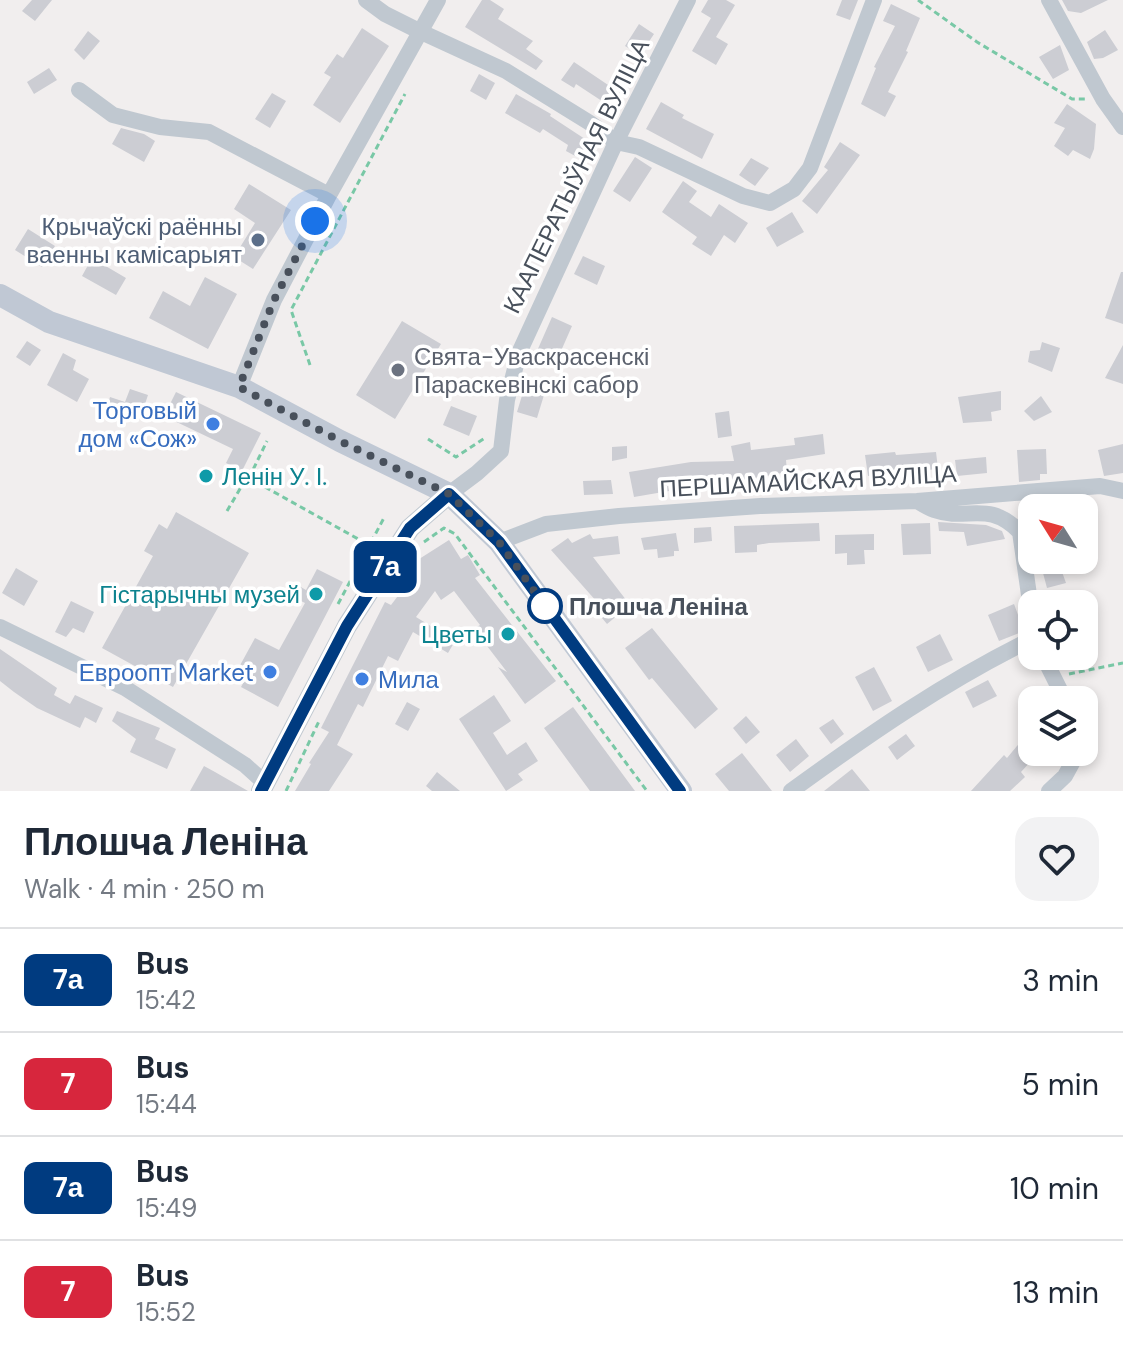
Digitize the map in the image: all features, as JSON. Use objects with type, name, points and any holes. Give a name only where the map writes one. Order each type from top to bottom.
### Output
[{"type":"main road","points":[[0,295],[49,322],[239,387],[449,494],[499,542],[681,791]]},
{"type":"street","points":[[366,0],[385,14],[506,71],[616,142],[639,147],[743,196],[770,203],[794,189],[810,168],[874,0]]},
{"type":"street","points":[[239,387],[274,300],[438,0]]},
{"type":"street","name":"КААПЕРАТЫЎНАЯ ВУЛІЦА","points":[[449,494],[501,451],[507,400],[519,353],[616,142],[688,0]]},
{"type":"street","points":[[1049,0],[1103,99],[1123,127]]},
{"type":"street","points":[[79,90],[113,115],[160,127],[209,132],[329,195]]},
{"type":"street","name":"ПЕРШАМАЙСКАЯ ВУЛІЦА","points":[[499,542],[546,524],[605,518],[760,506],[917,501],[1100,486],[1123,491]]},
{"type":"street","points":[[0,627],[125,688],[245,765],[263,787],[347,626],[410,528],[449,494]]},
{"type":"street","points":[[917,501],[937,511],[996,514],[1020,532],[1028,590]]},
{"type":"street","points":[[791,791],[860,741],[978,666],[1018,646]]},
{"type":"street","points":[[1050,670],[1058,686]]},
{"type":"street","points":[[1049,791],[1070,766]]},
{"type":"path","points":[[918,0],[977,42],[1072,99],[1103,99]]},
{"type":"path","points":[[310,365],[291,310],[406,92]]},
{"type":"path","points":[[428,439],[456,457],[506,425]]},
{"type":"path","points":[[227,511],[249,478],[267,441]]},
{"type":"path","points":[[249,478],[369,545]]},
{"type":"path","points":[[419,545],[444,528],[455,534],[647,791]]},
{"type":"path","points":[[1054,677],[1123,663]]},
{"type":"path","points":[[286,791],[320,720]]},
{"type":"building","points":[[32,0],[52,0],[35,21],[22,11]]},
{"type":"building","points":[[482,0],[490,0],[504,9],[498,19],[533,41],[526,49],[543,61],[536,70],[465,27]]},
{"type":"building","points":[[708,0],[726,0],[735,5],[716,37],[728,44],[716,65],[692,51],[711,18],[701,12]]},
{"type":"building","points":[[842,0],[858,0],[850,20],[836,15]]},
{"type":"building","points":[[1062,0],[1108,0],[1081,13],[1068,11]]},
{"type":"building","points":[[891,4],[920,18],[908,52],[888,92],[896,96],[885,117],[861,104],[874,67],[895,26],[883,21]]},
{"type":"building","points":[[639,24],[654,34],[640,55],[625,46]]},
{"type":"building","points":[[362,28],[389,46],[340,123],[313,105],[331,77],[324,73],[337,54],[343,58]]},
{"type":"building","points":[[1105,30],[1118,50],[1094,59],[1087,42]]},
{"type":"building","points":[[88,31],[100,41],[84,60],[74,50]]},
{"type":"building","points":[[1060,45],[1069,70],[1053,79],[1039,57]]},
{"type":"building","points":[[574,62],[620,93],[611,107],[576,84],[574,88],[561,80]]},
{"type":"building","points":[[49,68],[57,80],[34,94],[27,82]]},
{"type":"building","points":[[479,74],[495,83],[486,100],[470,91]]},
{"type":"building","points":[[272,93],[286,101],[270,128],[255,119]]},
{"type":"building","points":[[516,94],[588,141],[579,158],[566,151],[568,145],[543,129],[540,133],[505,113]]},
{"type":"building","points":[[661,102],[684,115],[682,118],[714,134],[702,159],[646,129]]},
{"type":"building","points":[[1067,104],[1096,124],[1090,159],[1073,150],[1068,156],[1054,146],[1065,128],[1054,123]]},
{"type":"building","points":[[121,128],[144,134],[155,141],[144,162],[112,144]]},
{"type":"building","points":[[840,142],[860,155],[817,214],[802,201],[828,170],[824,167]]},
{"type":"building","points":[[635,157],[652,168],[630,202],[613,191]]},
{"type":"building","points":[[751,158],[769,168],[755,186],[739,175]]},
{"type":"building","points":[[683,181],[697,191],[689,202],[711,217],[719,204],[748,223],[735,243],[724,235],[711,256],[692,244],[697,237],[662,212]]},
{"type":"building","name":"Крычаўскі раённы ваенны камісарыят","points":[[249,184],[291,210],[253,269],[234,257],[255,223],[234,209]]},
{"type":"building","points":[[792,212],[804,232],[777,247],[766,228]]},
{"type":"building","points":[[28,229],[55,246],[42,267],[15,250]]},
{"type":"building","points":[[583,256],[605,266],[597,285],[574,274]]},
{"type":"building","points":[[92,258],[126,278],[116,295],[82,276]]},
{"type":"building","points":[[1123,272],[1123,324],[1105,318]]},
{"type":"building","points":[[205,277],[237,294],[208,349],[149,318],[163,291],[190,306]]},
{"type":"building","points":[[552,317],[572,326],[557,360],[537,351]]},
{"type":"building","name":"Свята-Уваскрасенскі Параскевінскі сабор","points":[[402,321],[441,344],[395,419],[356,395]]},
{"type":"building","points":[[27,341],[41,350],[30,366],[16,357]]},
{"type":"building","points":[[1042,342],[1060,348],[1052,372],[1028,362],[1030,351],[1040,350]]},
{"type":"building","points":[[1123,345],[1123,384],[1105,378]]},
{"type":"building","points":[[63,353],[76,360],[73,370],[89,379],[77,402],[47,385]]},
{"type":"building","points":[[130,389],[148,395],[143,410],[132,407],[128,419],[106,411],[110,397],[125,402]]},
{"type":"building","points":[[524,389],[544,395],[537,418],[517,412]]},
{"type":"building","points":[[1001,391],[1001,410],[991,412],[992,421],[963,423],[958,397]]},
{"type":"building","name":"Торговый дом «Сож»","points":[[176,392],[261,433],[242,471],[226,463],[233,449],[164,416]]},
{"type":"building","points":[[1041,396],[1052,412],[1034,421],[1024,411]]},
{"type":"building","points":[[451,406],[477,416],[469,436],[443,425]]},
{"type":"building","points":[[729,411],[732,436],[718,438],[715,413]]},
{"type":"building","points":[[823,434],[825,454],[786,460],[787,472],[718,485],[718,489],[693,490],[693,478],[667,483],[669,491],[634,497],[629,472],[691,462],[734,461],[731,446],[750,442],[751,450],[795,445],[794,438]]},
{"type":"building","points":[[1123,444],[1123,473],[1104,476],[1098,450]]},
{"type":"building","points":[[627,446],[627,458],[612,461],[612,447]]},
{"type":"building","points":[[1046,449],[1047,474],[1040,474],[1040,480],[1019,482],[1017,450]]},
{"type":"building","points":[[895,452],[896,455],[936,452],[938,469],[868,476],[865,455]]},
{"type":"building","points":[[986,457],[987,473],[957,476],[955,460]]},
{"type":"building","points":[[611,480],[613,494],[584,495],[583,481]]},
{"type":"building","points":[[176,512],[249,553],[173,687],[102,648],[153,556],[144,551],[159,524],[167,529]]},
{"type":"building","points":[[938,522],[986,525],[1002,531],[1005,539],[967,546],[964,532],[939,531]]},
{"type":"building","points":[[819,523],[820,541],[769,543],[757,545],[757,552],[735,553],[734,526]]},
{"type":"building","points":[[930,523],[931,554],[903,555],[901,524]]},
{"type":"building","points":[[711,527],[712,541],[694,543],[694,528]]},
{"type":"building","points":[[676,533],[679,551],[674,551],[674,556],[658,558],[657,549],[644,550],[641,538]]},
{"type":"building","points":[[590,534],[593,539],[618,536],[620,554],[593,557],[630,605],[607,624],[592,606],[597,602],[551,550],[568,538],[572,543]]},
{"type":"building","points":[[874,534],[874,550],[864,550],[865,564],[847,565],[847,553],[835,554],[835,535]]},
{"type":"building","points":[[449,540],[461,559],[468,555],[480,575],[475,578],[556,681],[525,704],[498,667],[507,672],[474,629],[480,625],[454,591],[441,600],[435,591],[416,617],[455,641],[448,653],[413,632],[398,661],[388,656],[363,707],[358,704],[337,745],[353,754],[329,791],[295,791],[329,732],[321,728],[385,602],[391,605],[420,567],[416,561]]},
{"type":"building","points":[[16,568],[38,581],[24,606],[2,593]]},
{"type":"building","points":[[317,569],[343,582],[278,707],[241,687],[248,674],[238,669],[255,638],[279,650],[305,603],[293,597],[299,586],[306,590]]},
{"type":"building","points":[[1043,574],[1063,574],[1066,583],[1047,588]]},
{"type":"building","points":[[71,601],[94,612],[84,633],[73,628],[66,637],[55,632]]},
{"type":"building","points":[[1014,604],[1018,615],[1018,633],[999,641],[988,615]]},
{"type":"building","points":[[652,628],[718,709],[695,729],[652,678],[649,680],[625,648]]},
{"type":"building","points":[[940,634],[953,660],[928,672],[916,647]]},
{"type":"building","points":[[0,649],[57,688],[54,695],[70,704],[75,695],[103,708],[96,723],[85,717],[80,728],[37,708],[14,692],[0,681]]},
{"type":"building","points":[[874,667],[892,701],[873,711],[855,677]]},
{"type":"building","points":[[988,680],[997,696],[973,708],[965,692]]},
{"type":"building","points":[[494,695],[511,721],[493,733],[507,755],[526,742],[538,761],[518,774],[523,780],[506,791],[459,719]]},
{"type":"building","points":[[407,702],[420,709],[408,731],[395,724]]},
{"type":"building","points":[[573,707],[635,791],[590,791],[544,728]]},
{"type":"building","points":[[117,711],[160,728],[155,739],[176,749],[167,769],[130,752],[136,739],[112,721]]},
{"type":"building","points":[[746,716],[760,732],[746,744],[733,728]]},
{"type":"building","points":[[833,719],[844,734],[831,744],[819,728]]},
{"type":"building","points":[[906,734],[915,746],[897,760],[888,747]]},
{"type":"building","points":[[796,739],[809,756],[790,772],[776,755]]},
{"type":"building","points":[[1018,745],[1018,766],[1026,766],[1021,772],[1025,777],[1010,791],[971,791],[1004,755],[1007,758]]},
{"type":"building","points":[[742,753],[772,791],[729,791],[715,774]]},
{"type":"building","points":[[204,766],[215,772],[248,791],[190,791]]},
{"type":"building","points":[[852,769],[870,791],[824,791]]},
{"type":"building","points":[[437,772],[460,791],[432,791],[426,786]]},
{"type":"bus line","name":"7а","points":[[261,791],[347,626],[410,528],[449,494],[499,542],[680,791]]},
{"type":"place","name":"Крычаўскі раённы ваенны камісарыят","points":[[258,240]]},
{"type":"place","name":"Свята-Уваскрасенскі Параскевінскі сабор","points":[[398,370]]},
{"type":"place","name":"Торговый дом «Сож»","points":[[213,424]]},
{"type":"place","name":"Ленін У. І.","points":[[206,476]]},
{"type":"place","name":"Гістарычны музей","points":[[316,594]]},
{"type":"place","name":"Плошча Леніна","points":[[545,606]]},
{"type":"place","name":"Цветы","points":[[508,634]]},
{"type":"place","name":"Евроопт Market","points":[[270,672]]},
{"type":"place","name":"Мила","points":[[362,679]]},
{"type":"route","points":[[315,221],[274,300],[239,387],[449,494],[499,542],[550,613],[545,606]]}]
